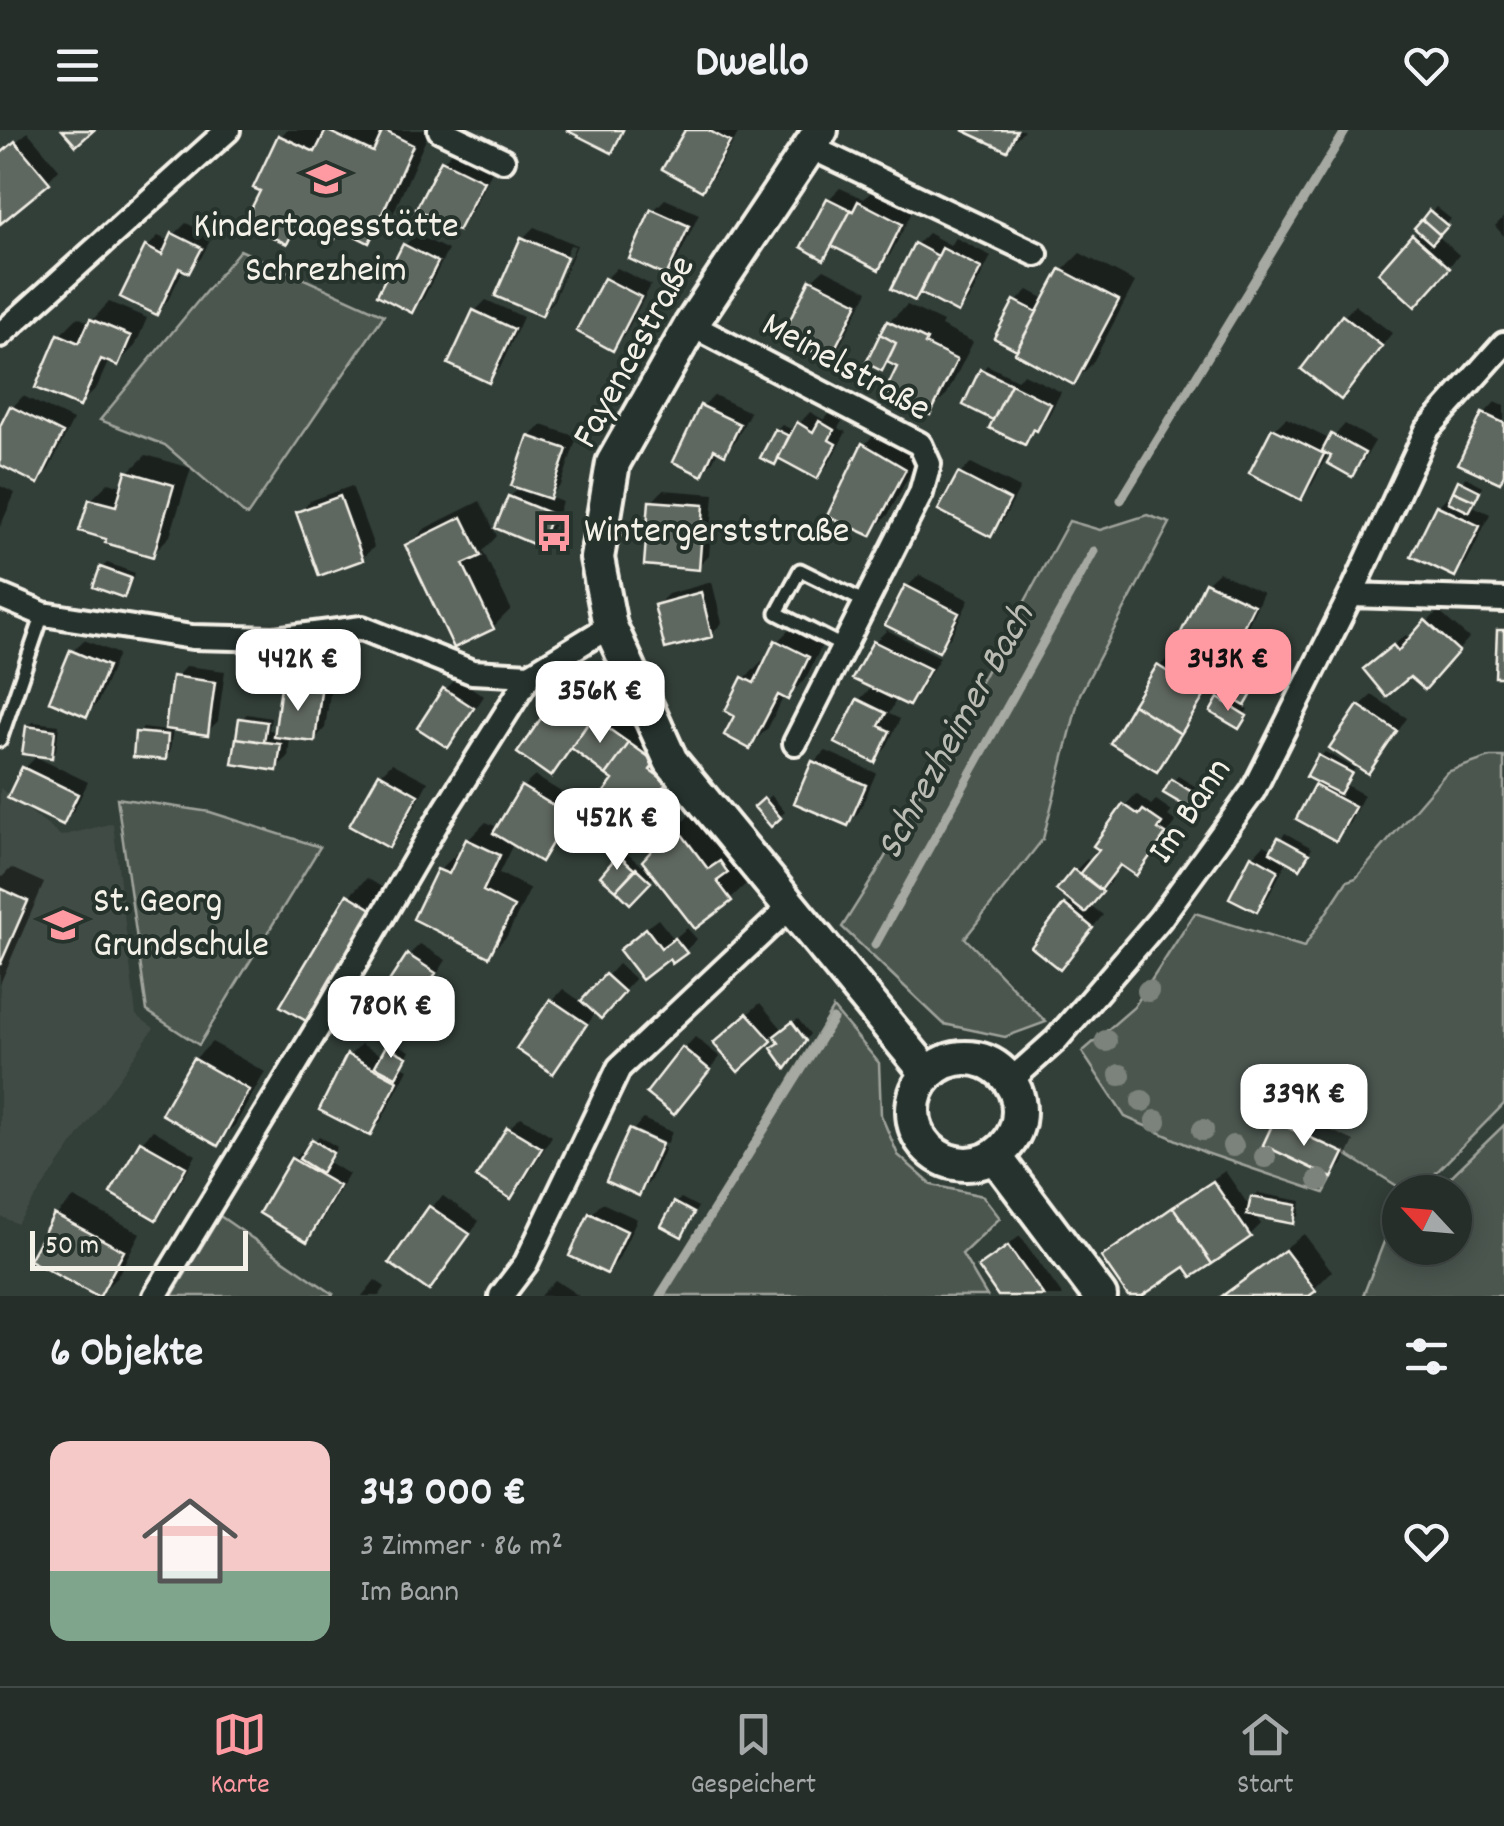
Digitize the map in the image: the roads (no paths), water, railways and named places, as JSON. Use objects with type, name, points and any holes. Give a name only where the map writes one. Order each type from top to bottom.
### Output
[{"type":"street","points":[[0,335],[228,130]]},
{"type":"street","points":[[440,130],[503,160]]},
{"type":"street","points":[[816,138],[1036,254]]},
{"type":"street","name":"Fayencestraße","points":[[816,138],[691,325],[613,463],[597,558],[610,626],[671,761],[928,1074]]},
{"type":"street","name":"Meinelstraße","points":[[691,325],[920,444],[929,464],[921,493],[794,743]]},
{"type":"street","name":"Im Bann","points":[[1010,1081],[1056,1040],[1160,919],[1253,791],[1351,595],[1427,430],[1504,344]]},
{"type":"street","points":[[1351,595],[1504,600]]},
{"type":"street","points":[[0,596],[42,614],[192,637],[275,640],[362,628],[472,672],[530,675]]},
{"type":"street","points":[[155,1296],[530,675],[610,626]]},
{"type":"street","points":[[501,1296],[526,1264],[618,1068],[790,908]]},
{"type":"street","points":[[970,1058],[986,1062],[1010,1081],[1017,1096],[1016,1130],[995,1156],[980,1163],[945,1160],[931,1152],[920,1138],[913,1122],[912,1105],[918,1088],[940,1064],[970,1058]]},
{"type":"street","points":[[995,1156],[1100,1296]]},
{"type":"lane","points":[[842,646],[776,613],[800,570],[865,602]]},
{"type":"lane","points":[[0,740],[42,614]]},
{"type":"waterway","name":"Schrezheimer Bach","points":[[1121,500],[1346,130]]},
{"type":"waterway","name":"Schrezheimer Bach","points":[[875,945],[1094,551]]},
{"type":"waterway","name":"Schrezheimer Bach","points":[[660,1296],[833,1019]]},
{"type":"place","name":"Kindertagesstätte Schrezheim","points":[[326,179]]},
{"type":"place","name":"Wintergerststraße","points":[[554,533]]},
{"type":"place","name":"St. Georg Grundschule","points":[[63,925]]}]
